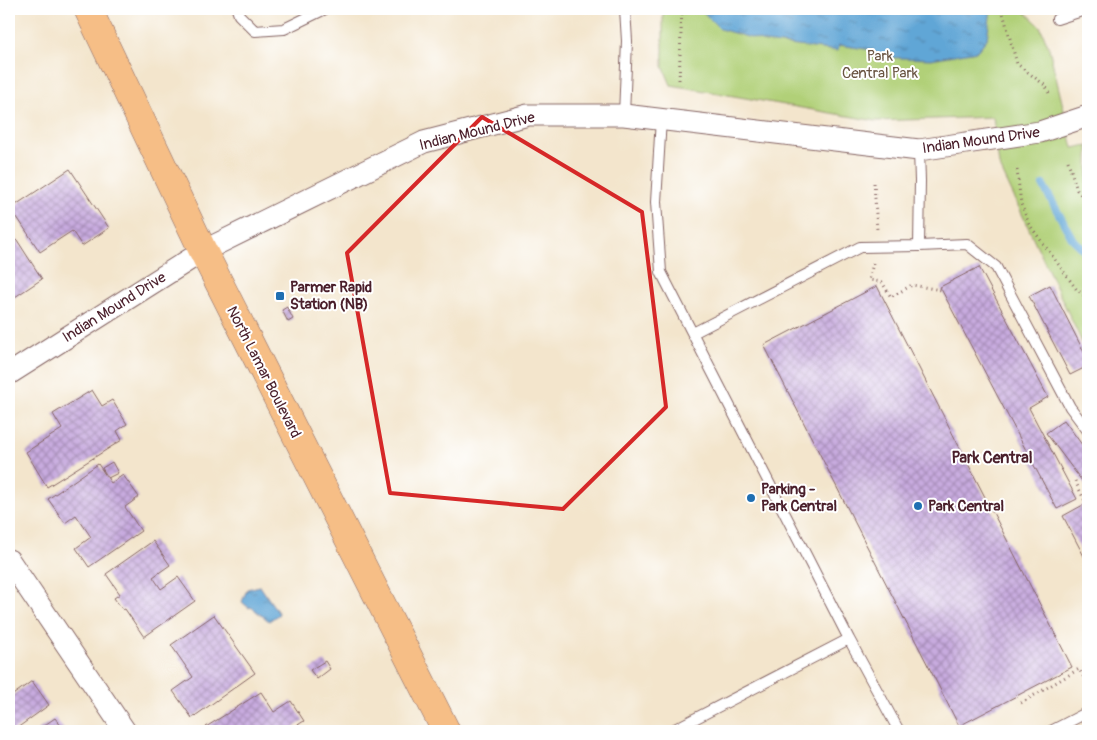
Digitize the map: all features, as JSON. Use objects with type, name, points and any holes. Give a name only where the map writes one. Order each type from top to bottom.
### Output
[{"type":"main road","name":"North Lamar Boulevard","points":[[88,9],[203,251],[446,731]]},
{"type":"street","name":"Indian Mound Drive","points":[[9,374],[203,251],[424,142],[528,115],[624,115],[919,150],[1040,132],[1088,116]]},
{"type":"street","points":[[9,560],[126,731]]},
{"type":"lane","points":[[237,9],[239,15],[255,30],[284,29],[325,9]]},
{"type":"lane","points":[[624,115],[627,41],[625,9]]},
{"type":"lane","points":[[1057,19],[1088,9]]},
{"type":"lane","points":[[661,119],[656,202],[661,272],[849,640],[899,731]]},
{"type":"lane","points":[[919,150],[919,246]]},
{"type":"lane","points":[[693,334],[860,248],[967,244],[996,267],[1070,407],[1088,431]]},
{"type":"lane","points":[[670,731],[849,640]]},
{"type":"lane","points":[[1051,731],[1088,712]]},
{"type":"path","points":[[679,80],[682,9]]},
{"type":"path","points":[[1002,9],[1017,64],[1046,86],[1050,96]]},
{"type":"path","points":[[1068,161],[1077,190],[1088,204]]},
{"type":"path","points":[[1017,170],[1021,204],[1029,224],[1077,290],[1088,298]]},
{"type":"path","points":[[1075,482],[1088,507]]},
{"type":"path","points":[[1021,702],[1079,669],[1086,683],[1088,682]]},
{"type":"highlighted area","points":[[482,117],[642,212],[666,407],[563,509],[390,493],[347,253]]},
{"type":"green space","name":"Park Central Park","points":[[663,9],[1022,9],[1040,26],[1049,48],[1073,148],[1088,145],[1088,355],[999,165],[993,117],[876,121],[671,85],[663,66]]},
{"type":"water","points":[[700,9],[991,9],[987,39],[977,51],[931,59],[873,57],[872,50],[839,45],[838,51],[765,42],[720,29]]},
{"type":"water","points":[[260,586],[279,614],[269,621],[242,602],[247,589]]},
{"type":"building","points":[[70,169],[109,228],[82,246],[72,231],[40,252],[11,208]]},
{"type":"building","points":[[17,240],[42,279],[9,301],[9,246]]},
{"type":"building","points":[[979,267],[1048,397],[1029,408],[1077,499],[1057,509],[940,287]]},
{"type":"building","points":[[1050,285],[1088,360],[1088,366],[1070,375],[1029,296]]},
{"type":"building","name":"Park Central","points":[[877,286],[1072,667],[959,726],[764,345]]},
{"type":"building","points":[[287,307],[293,319],[288,322],[282,310]]},
{"type":"building","points":[[92,390],[102,406],[112,400],[127,424],[117,431],[122,440],[47,487],[26,452],[62,429],[53,414]]},
{"type":"building","points":[[1064,420],[1088,453],[1088,489],[1046,433]]},
{"type":"building","points":[[112,462],[118,473],[108,478],[102,468]]},
{"type":"building","points":[[98,464],[111,483],[123,475],[139,497],[125,507],[141,531],[89,567],[76,548],[91,537],[76,515],[65,523],[48,499]]},
{"type":"building","points":[[1083,505],[1088,515],[1088,564],[1063,516]]},
{"type":"building","points":[[153,541],[170,565],[153,577],[161,589],[178,577],[195,601],[144,637],[125,609],[123,610],[114,598],[120,594],[106,574]]},
{"type":"building","points":[[214,615],[255,673],[192,718],[173,691],[193,677],[171,645]]},
{"type":"building","points":[[325,661],[330,669],[317,679],[310,670]]},
{"type":"building","points":[[32,681],[49,705],[13,731],[9,731],[9,695],[10,697]]},
{"type":"building","points":[[261,692],[274,712],[291,701],[304,721],[288,731],[209,731],[206,727]]},
{"type":"building","points":[[55,718],[65,731],[36,731]]},
{"type":"waterway","points":[[1043,185],[1072,238],[1088,254]]},
{"type":"place","name":"Parmer Rapid Station (NB)","points":[[280,296]]},
{"type":"place","name":"Parking - Park Central","points":[[751,498]]},
{"type":"place","name":"Park Central","points":[[918,506]]},
{"type":"district","name":"Park Central","points":[[992,457]]}]
